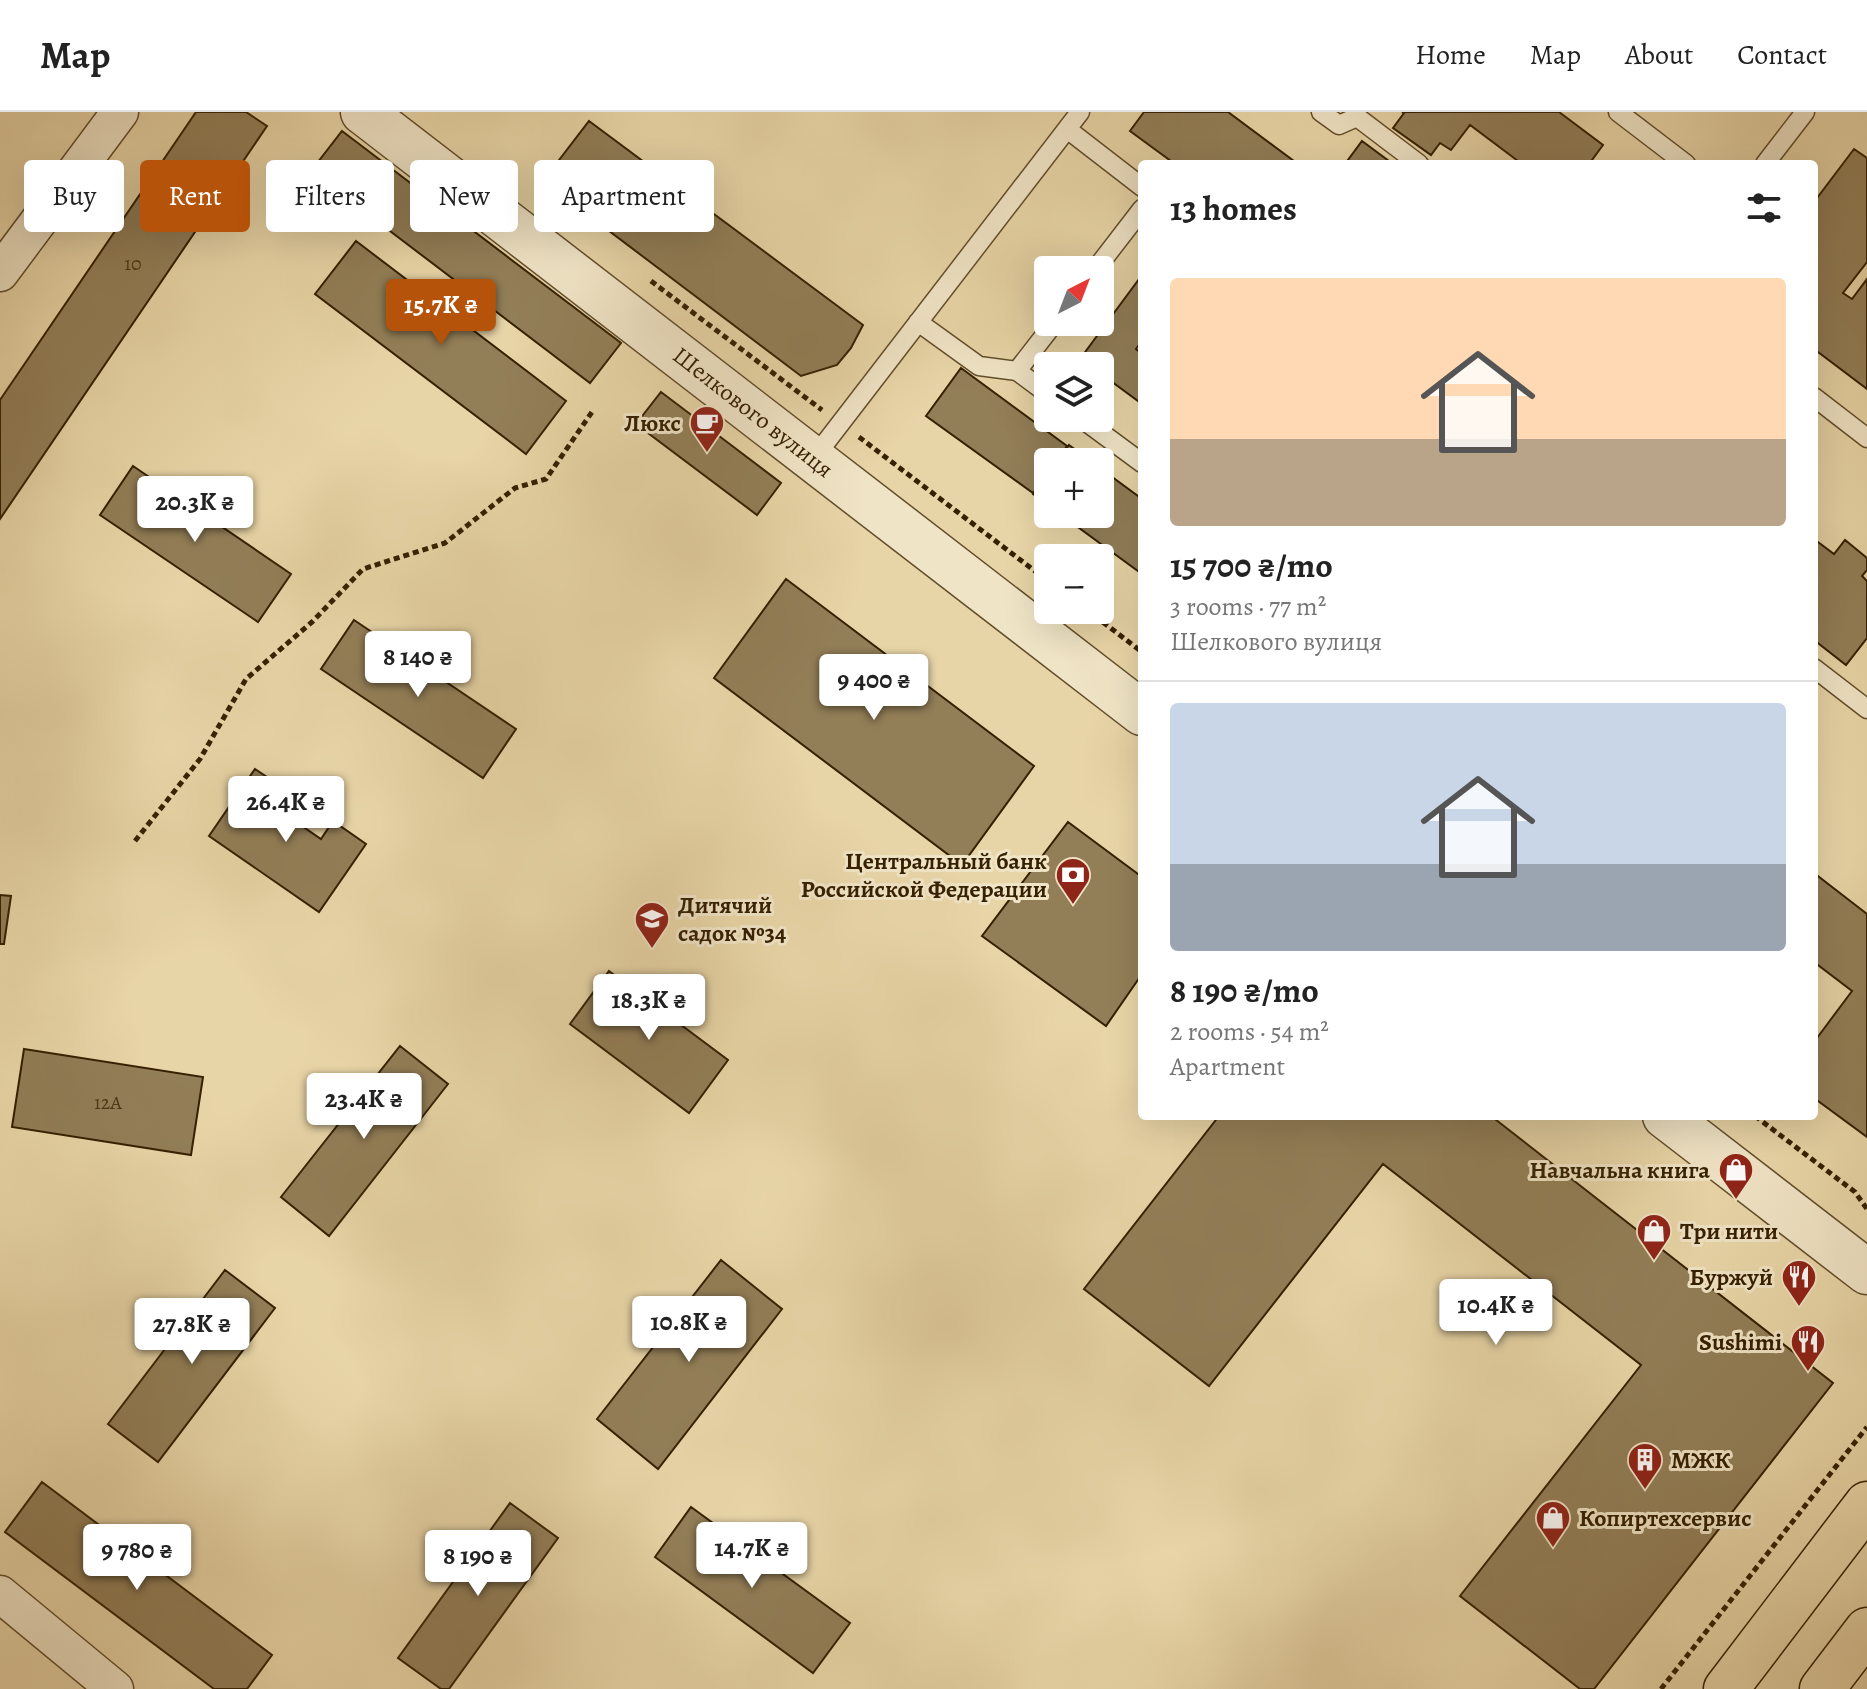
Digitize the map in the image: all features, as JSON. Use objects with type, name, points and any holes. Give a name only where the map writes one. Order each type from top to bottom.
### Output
[{"type":"main road","points":[[1726,1689],[1867,1504]]},
{"type":"main road","points":[[1822,1689],[1867,1630]]},
{"type":"street","points":[[0,273],[120,112]]},
{"type":"street","name":"Шелкового вулиця","points":[[363,112],[1138,710]]},
{"type":"street","points":[[1670,1120],[1867,1272]]},
{"type":"street","points":[[0,1594],[115,1689]]},
{"type":"lane","points":[[813,459],[1080,112]]},
{"type":"lane","points":[[1321,112],[1339,125],[1357,117],[1414,160]]},
{"type":"lane","points":[[1618,112],[1681,160]]},
{"type":"lane","points":[[1768,160],[1805,112]]},
{"type":"lane","points":[[1067,129],[1138,184]]},
{"type":"lane","points":[[1106,256],[1138,214]]},
{"type":"lane","points":[[918,322],[979,366],[1017,371],[1034,384]]},
{"type":"lane","points":[[1017,371],[1044,336]]},
{"type":"lane","points":[[1818,400],[1867,438]]},
{"type":"lane","points":[[1100,432],[1138,460]]},
{"type":"lane","points":[[1818,671],[1867,709]]},
{"type":"path","points":[[643,275],[1034,570]]},
{"type":"path","points":[[135,841],[200,759],[246,679],[312,622],[363,569],[445,543],[515,488],[546,479],[592,412]]},
{"type":"path","points":[[1105,624],[1138,649]]},
{"type":"path","points":[[1760,1120],[1855,1192],[1867,1209]]},
{"type":"path","points":[[1661,1689],[1867,1427]]},
{"type":"building","points":[[196,112],[246,112],[267,126],[244,160],[163,160]]},
{"type":"building","points":[[1144,112],[1228,112],[1293,160],[1170,160],[1130,131]]},
{"type":"building","points":[[1559,112],[1603,145],[1592,160],[1517,160],[1470,125],[1451,150],[1440,143],[1431,155],[1393,128],[1404,113]]},
{"type":"building","points":[[589,121],[641,160],[559,160]]},
{"type":"building","points":[[342,131],[380,160],[320,160]]},
{"type":"building","points":[[1362,141],[1388,160],[1348,160]]},
{"type":"building","points":[[1854,149],[1867,158],[1867,262],[1843,293],[1852,299],[1867,279],[1867,389],[1818,352],[1818,197]]},
{"type":"building","points":[[394,171],[410,183],[410,232],[475,232],[621,343],[590,383],[391,232],[394,232]]},
{"type":"building","points":[[140,194],[140,232],[195,232],[0,519],[0,400],[114,232],[124,232],[124,218]]},
{"type":"building","points":[[714,214],[863,325],[851,348],[837,365],[801,376],[610,232],[714,232]]},
{"type":"building","points":[[356,241],[566,401],[526,454],[315,294]]},
{"type":"building","points":[[1138,280],[1136,349],[1138,401],[1114,383],[1114,352],[1085,352],[1097,336],[1114,336],[1114,313]]},
{"type":"building","points":[[961,368],[1034,422],[1034,432],[1048,432],[1067,446],[1034,448],[1033,493],[926,416]]},
{"type":"building","points":[[661,392],[781,483],[757,515],[636,424]]},
{"type":"building","points":[[133,466],[291,574],[258,622],[100,515]]},
{"type":"building","points":[[1114,478],[1138,496],[1138,571],[1114,554],[1114,544],[1101,544],[1079,528],[1114,528]]},
{"type":"building","points":[[1845,540],[1867,558],[1867,570],[1862,576],[1867,581],[1867,638],[1846,665],[1818,643],[1818,542],[1834,554]]},
{"type":"building","points":[[786,579],[1034,766],[962,865],[714,678]]},
{"type":"building","points":[[354,620],[516,729],[483,778],[321,669]]},
{"type":"building","points":[[255,769],[285,789],[273,806],[321,839],[333,821],[366,844],[319,912],[209,836]]},
{"type":"building","name":"Центральный банк Российской Федерации","points":[[1068,822],[1138,874],[1138,980],[1106,1026],[982,936]]},
{"type":"building","points":[[1818,876],[1867,914],[1867,1137],[1818,1101],[1818,1037],[1852,991],[1818,965]]},
{"type":"building","points":[[0,895],[11,896],[4,944],[0,944]]},
{"type":"building","points":[[609,971],[728,1060],[689,1113],[570,1024]]},
{"type":"building","points":[[400,1046],[448,1084],[329,1236],[281,1197]]},
{"type":"building","points":[[24,1049],[203,1077],[191,1155],[12,1127]]},
{"type":"building","name":"МЖК","points":[[1216,1120],[1496,1120],[1833,1383],[1594,1689],[1580,1689],[1460,1596],[1641,1365],[1383,1164],[1209,1386],[1084,1289]]},
{"type":"building","points":[[721,1260],[782,1309],[658,1469],[597,1419]]},
{"type":"building","points":[[225,1270],[275,1308],[158,1462],[108,1424]]},
{"type":"building","points":[[42,1482],[272,1655],[247,1689],[214,1689],[5,1532]]},
{"type":"building","points":[[510,1503],[558,1538],[449,1689],[441,1689],[398,1658]]},
{"type":"building","points":[[691,1507],[850,1623],[813,1673],[655,1557]]},
{"type":"place","name":"Люкс","points":[[707,454]]},
{"type":"place","name":"Центральный банк Российской Федерации","points":[[1073,906]]},
{"type":"place","name":"Дитячий садок №34","points":[[652,950]]},
{"type":"place","name":"Навчальна книга","points":[[1736,1201]]},
{"type":"place","name":"Три нити","points":[[1654,1262]]},
{"type":"place","name":"Буржуй","points":[[1799,1308]]},
{"type":"place","name":"Sushimi","points":[[1808,1373]]},
{"type":"place","name":"МЖК","points":[[1645,1491]]},
{"type":"place","name":"Копиртехсервис","points":[[1553,1549]]}]
